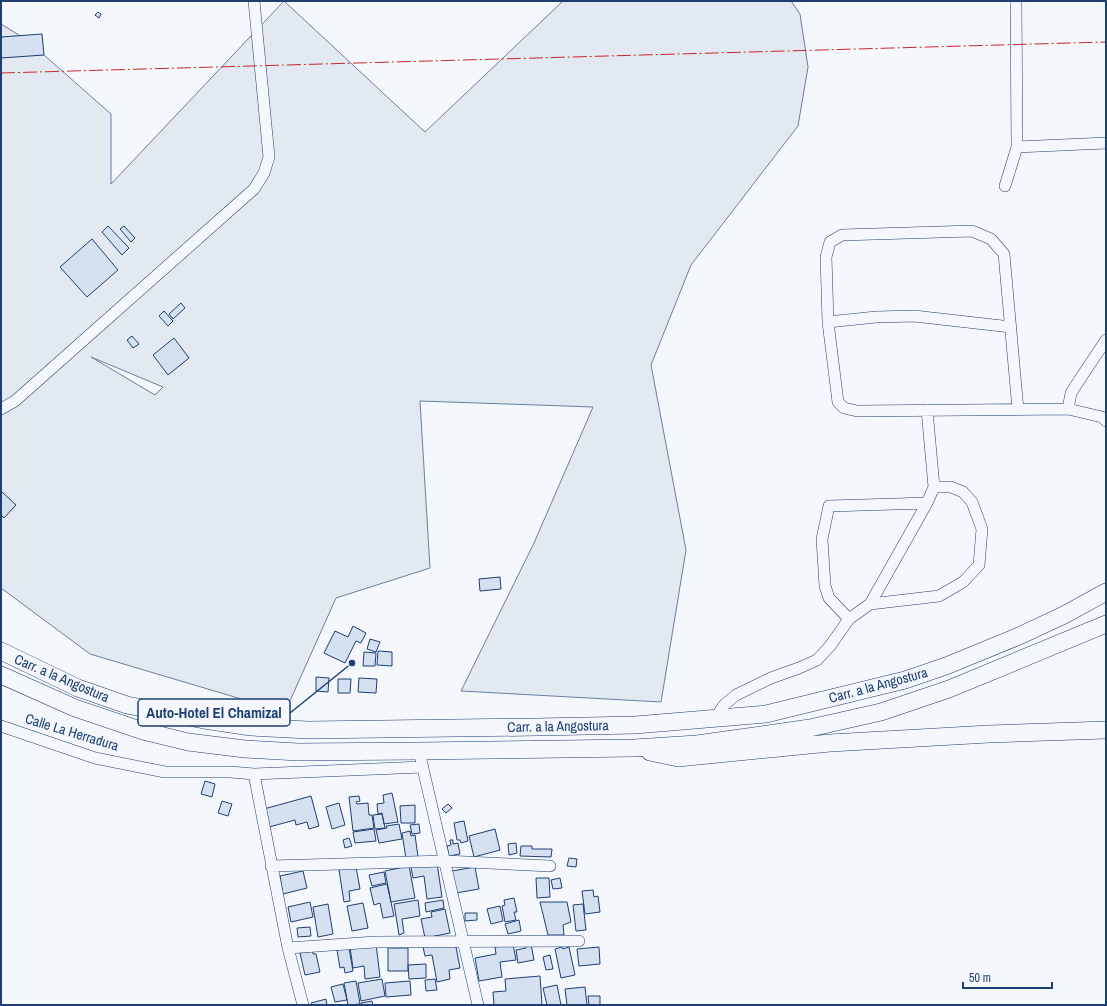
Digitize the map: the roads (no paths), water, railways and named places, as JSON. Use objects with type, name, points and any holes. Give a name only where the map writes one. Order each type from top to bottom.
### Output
[{"type":"main road","name":"Carr. a la Angostura","points":[[1,651],[78,688],[127,705],[204,720],[251,726],[308,730],[635,725],[766,714],[905,680],[946,666],[1019,636],[1064,615],[1106,592]]},
{"type":"main road","name":"Carr. a la Angostura","points":[[1,675],[81,710],[143,731],[188,742],[245,749],[421,759],[697,744],[810,728],[881,712],[949,689],[1106,624]]},
{"type":"main road","points":[[634,748],[678,758],[830,743],[989,734],[1106,730]]},
{"type":"street","points":[[1,409],[15,401],[254,189],[264,173],[269,157],[254,1]]},
{"type":"street","points":[[1005,186],[1017,147],[1016,1]]},
{"type":"street","points":[[1017,147],[1106,142]]},
{"type":"street","points":[[1018,410],[1004,254],[991,239],[972,231],[842,235],[830,242],[826,257],[828,322],[838,402],[844,408],[857,411],[1018,410],[1068,409],[1102,417],[1106,421]]},
{"type":"street","points":[[828,322],[914,316],[1011,327]]},
{"type":"street","points":[[1068,409],[1071,393],[1106,340]]},
{"type":"street","points":[[715,718],[724,705],[736,695],[771,678],[817,660],[830,646],[848,619],[870,604],[928,503],[934,487],[927,410]]},
{"type":"street","points":[[870,604],[939,596],[963,582],[979,565],[982,529],[972,502],[963,492],[951,487],[934,487]]},
{"type":"street","points":[[848,619],[830,598],[825,586],[822,539],[829,506],[928,503]]},
{"type":"street","name":"Calle La Herradura","points":[[1,726],[95,758],[165,772],[230,772],[254,774],[421,759]]},
{"type":"street","points":[[421,759],[478,1005]]},
{"type":"street","points":[[254,774],[288,948],[303,1005]]},
{"type":"street","points":[[271,866],[445,861],[550,866]]},
{"type":"street","points":[[288,948],[375,942],[579,941]]},
{"type":"place","name":"Auto-Hotel El Chamizal","points":[[352,663]]}]
